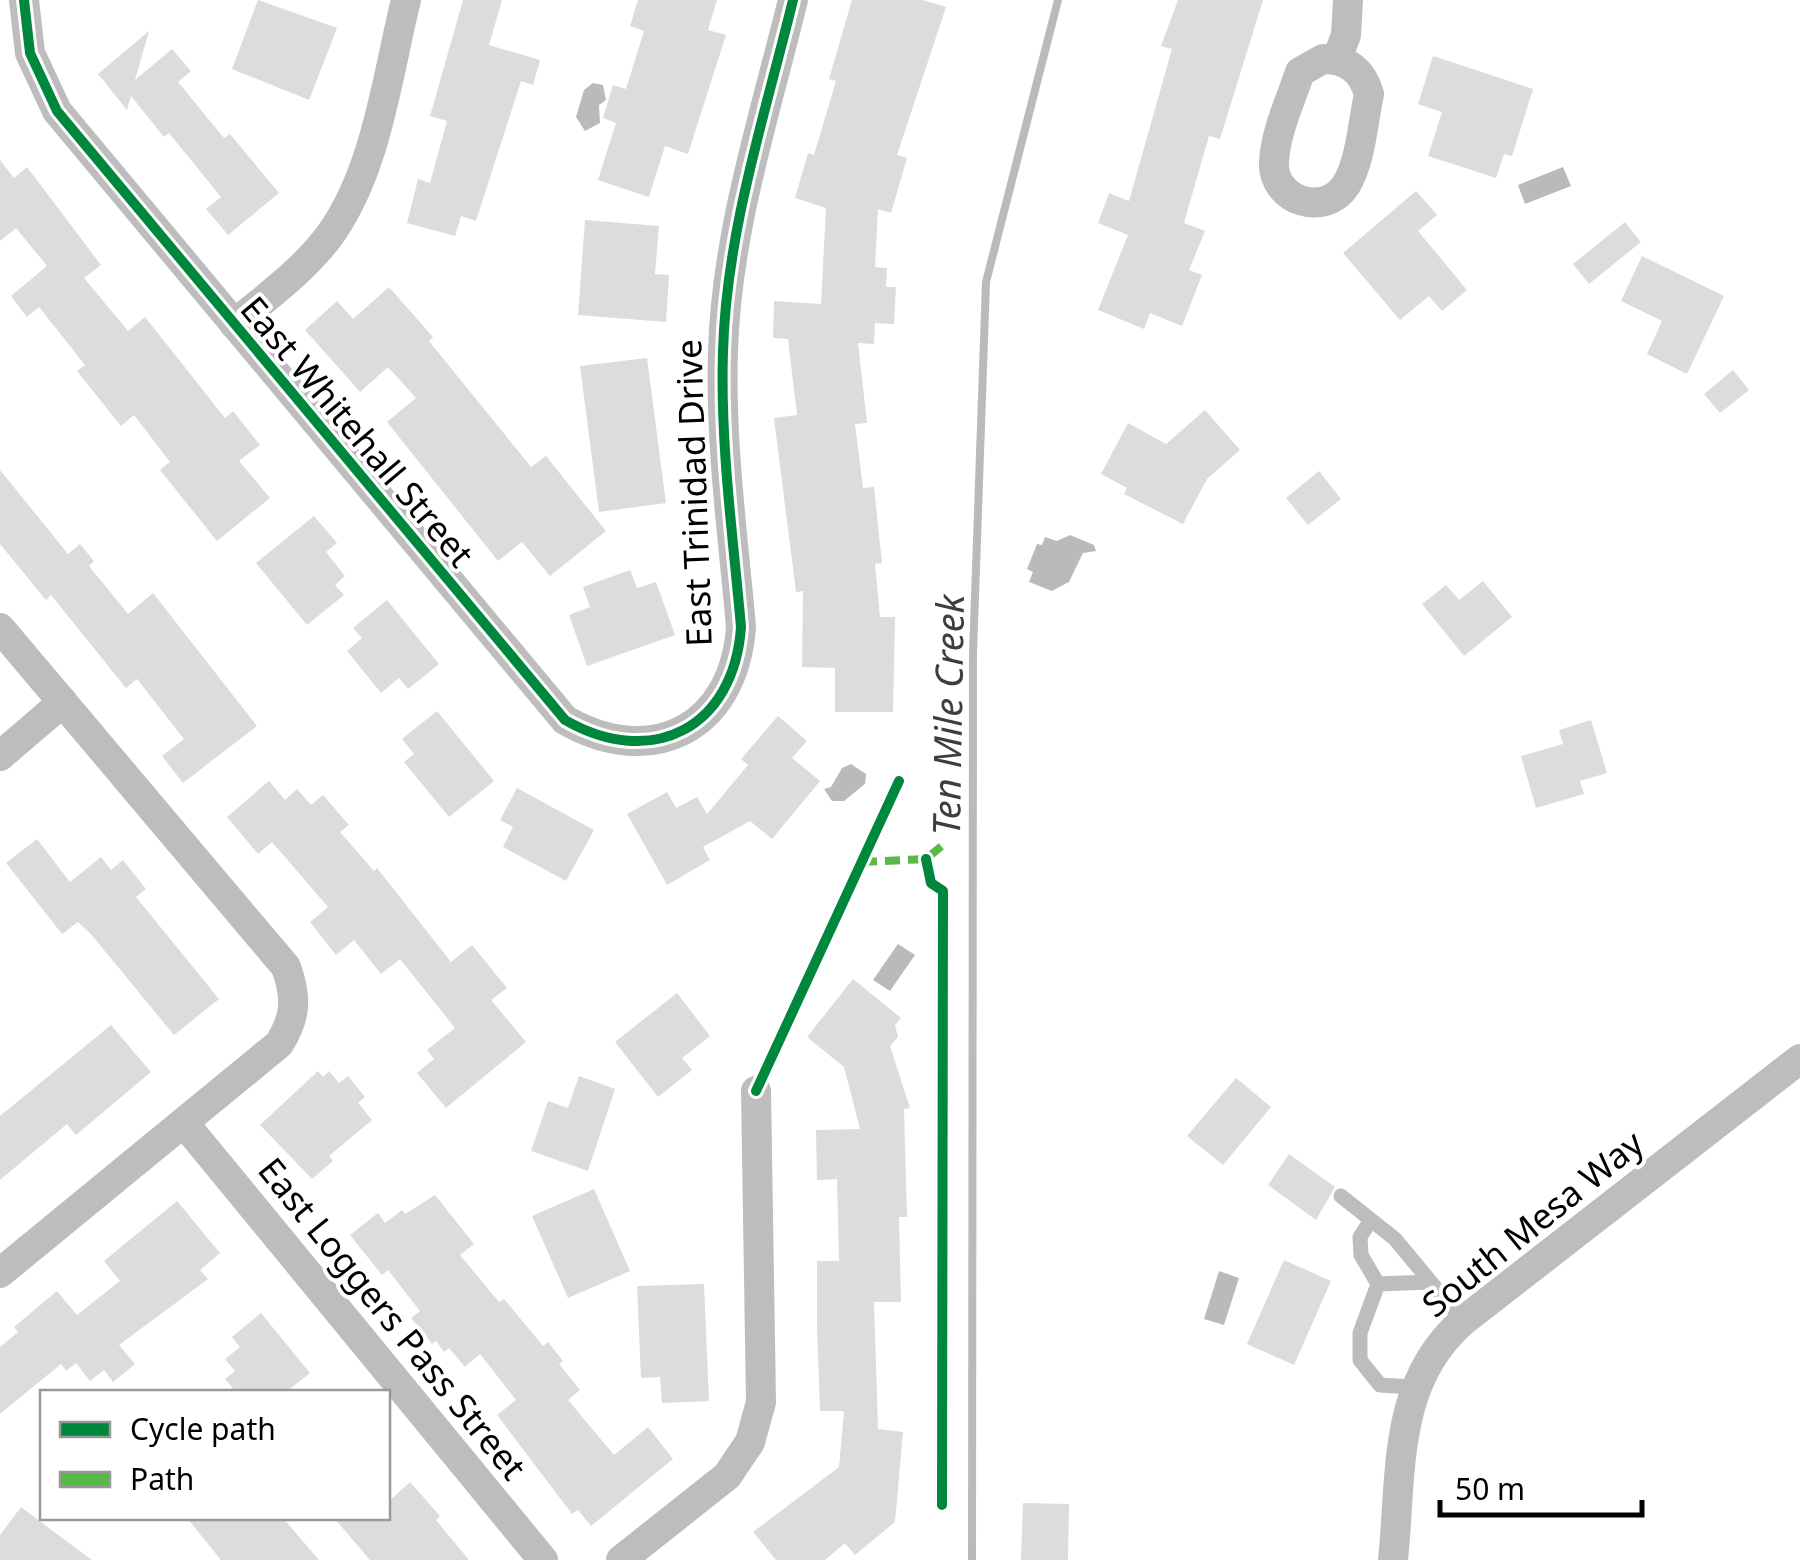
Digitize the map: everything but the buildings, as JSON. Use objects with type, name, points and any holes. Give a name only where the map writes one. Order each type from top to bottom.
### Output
[{"type":"street","name":"East Whitehall Street","points":[[24,0],[27,38],[37,74],[56,111],[564,720],[592,736],[622,743],[653,742],[684,731]]},
{"type":"street","points":[[234,324],[310,259],[346,208],[369,150],[406,0]]},
{"type":"street","name":"East Trinidad Drive","points":[[684,731],[709,712],[728,687],[739,657],[741,626],[724,415],[727,290],[737,228],[793,0]]},
{"type":"street","points":[[1336,59],[1346,35],[1348,0]]},
{"type":"street","points":[[1336,59],[1358,72],[1368,94],[1352,172],[1340,193],[1329,200],[1303,202],[1281,187],[1274,161],[1300,72],[1310,63],[1336,59]]},
{"type":"street","points":[[0,628],[286,967],[295,992],[294,1010],[278,1044],[0,1274]]},
{"type":"street","points":[[0,756],[62,702]]},
{"type":"street","name":"South Mesa Way","points":[[1393,1560],[1413,1387],[1432,1353],[1463,1321],[1800,1058]]},
{"type":"street","points":[[621,1560],[726,1476],[750,1442],[760,1402],[756,1091]]},
{"type":"street","name":"East Loggers Pass Street","points":[[184,1122],[544,1560]]},
{"type":"lane","points":[[1341,1196],[1395,1239],[1463,1321]]},
{"type":"lane","points":[[1371,1220],[1360,1238],[1362,1255],[1378,1284],[1360,1334],[1360,1360],[1380,1385],[1413,1387]]},
{"type":"lane","points":[[1378,1284],[1430,1282]]},
{"type":"shaded area","points":[[593,83],[603,85],[606,100],[599,105],[600,123],[585,131],[576,117],[584,90]]},
{"type":"shaded area","points":[[1563,167],[1571,186],[1525,204],[1518,185]]},
{"type":"shaded area","points":[[1070,535],[1094,545],[1096,551],[1083,553],[1069,582],[1052,591],[1029,582],[1033,572],[1027,569],[1037,544],[1042,545],[1045,537],[1057,541]]},
{"type":"shaded area","points":[[851,764],[866,774],[865,784],[844,801],[832,801],[824,789],[831,787],[842,768]]},
{"type":"shaded area","points":[[898,944],[915,955],[890,991],[873,980]]},
{"type":"shaded area","points":[[1219,1271],[1239,1278],[1224,1325],[1204,1319]]},
{"type":"waterway","name":"Ten Mile Creek","points":[[972,1560],[973,654],[986,282],[1058,0]]},
{"type":"marked path","points":[[862,862],[926,859],[944,844]]},
{"type":"cycle path","points":[[24,0],[30,53],[57,111],[565,720],[597,735],[628,741],[657,739],[683,730],[705,714],[723,691],[735,662],[741,627],[723,421],[726,307],[739,219],[793,0]]},
{"type":"cycle path","points":[[756,1091],[899,781]]},
{"type":"cycle path","points":[[926,859],[931,883],[943,891],[942,1505]]}]
